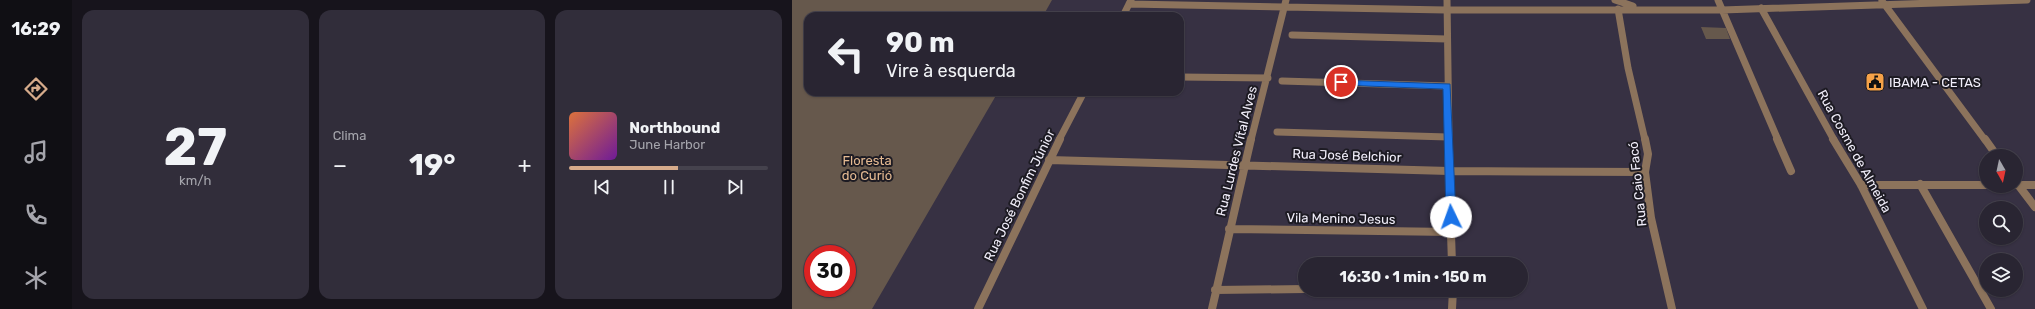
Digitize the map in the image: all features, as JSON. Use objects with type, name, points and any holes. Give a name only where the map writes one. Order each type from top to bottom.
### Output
[{"type":"street","points":[[1447,0],[1446,38],[1452,257]]},
{"type":"street","points":[[1615,0],[1640,9]]},
{"type":"street","points":[[1718,0],[1791,171]]},
{"type":"street","points":[[1125,12],[1130,2],[1286,3],[1446,10],[1722,10],[1883,2],[2027,0]]},
{"type":"street","points":[[1883,2],[1992,149]]},
{"type":"street","name":"Rua Lurdes Vítal Alves","points":[[1212,309],[1229,229],[1286,3]]},
{"type":"street","name":"Rua Cosme de Almeida","points":[[1761,8],[1834,141],[1861,185],[1923,309]]},
{"type":"street","name":"Rua Caio Facó","points":[[1618,9],[1628,68],[1647,150],[1645,172],[1651,218],[1672,309]]},
{"type":"street","points":[[1292,35],[1446,38]]},
{"type":"street","points":[[1184,76],[1268,78]]},
{"type":"street","points":[[1282,81],[1447,86]]},
{"type":"street","name":"Rua José Bonfim Júnior","points":[[978,309],[1049,160],[1082,96]]},
{"type":"street","points":[[1277,132],[1448,137]]},
{"type":"street","name":"Rua José Belchior","points":[[1049,160],[1245,164],[1449,171],[1645,172]]},
{"type":"street","points":[[1920,184],[1990,309]]},
{"type":"street","points":[[2023,184],[2035,185]]},
{"type":"street","points":[[1861,185],[1979,185]]},
{"type":"street","points":[[2023,192],[2035,207]]},
{"type":"street","name":"Vila Menino Jesus","points":[[1229,229],[1452,232]]},
{"type":"street","points":[[1215,290],[1298,289]]},
{"type":"street","points":[[1452,309],[1453,297]]},
{"type":"green space","name":"Floresta do Curió","points":[[792,0],[1052,0],[1045,12],[804,12],[804,96],[996,96],[872,309],[792,309]]},
{"type":"green space","points":[[1701,27],[1726,28],[1730,39],[1706,39]]},
{"type":"place","name":"IBAMA - CETAS","points":[[1875,82]]},
{"type":"route","points":[[1341,82],[1447,86],[1451,217]]}]
